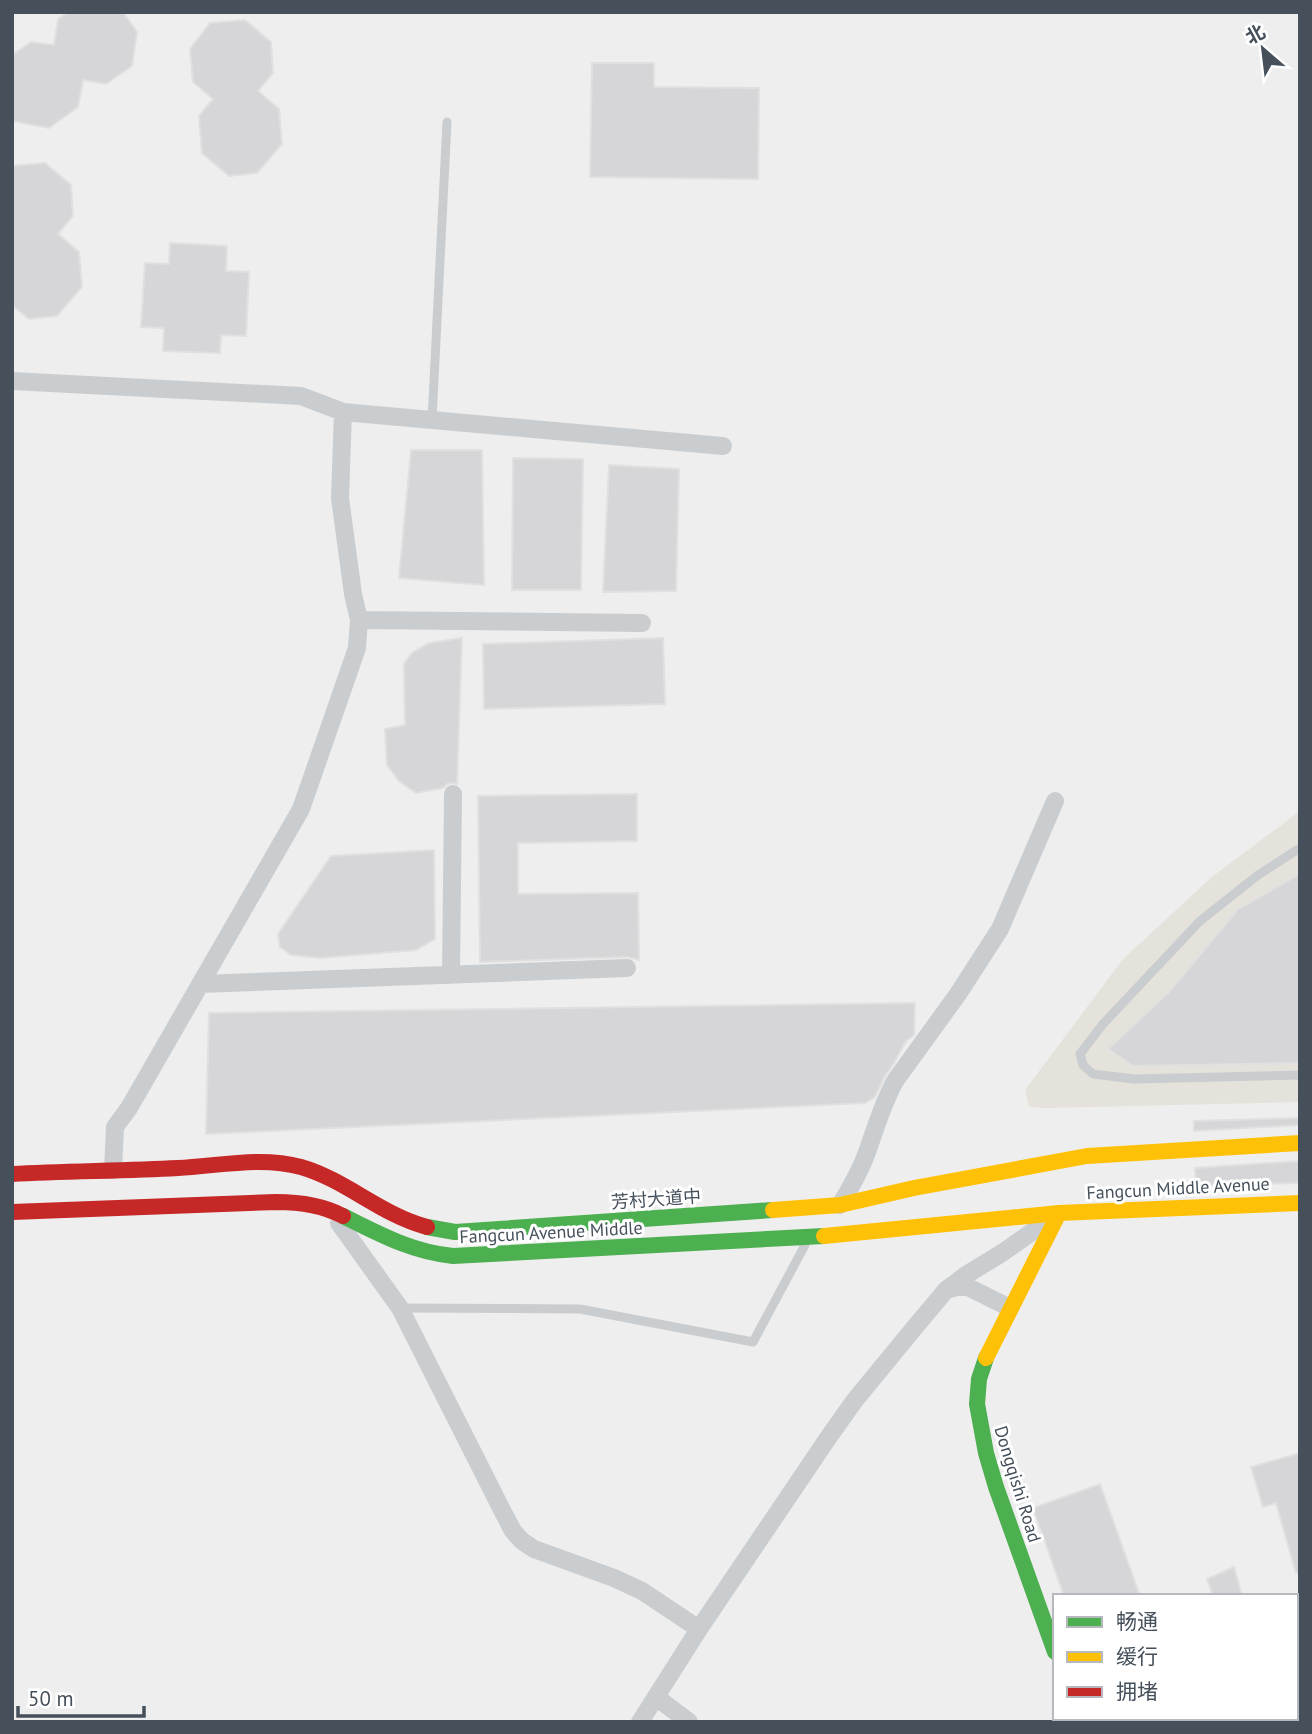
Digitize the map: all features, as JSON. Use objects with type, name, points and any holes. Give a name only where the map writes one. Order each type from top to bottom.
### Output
[{"type":"main road","name":"Fangcun Middle Avenue","points":[[840,1205],[914,1188],[1087,1156],[1300,1143]]},
{"type":"main road","name":"Fangcun Avenue Middle","points":[[12,1174],[272,1163],[301,1167],[345,1186],[393,1215],[435,1230],[455,1232],[840,1205]]},
{"type":"main road","name":"Fangcun Avenue Middle","points":[[12,1212],[288,1202],[311,1204],[343,1216],[407,1247],[453,1256],[809,1237],[1059,1213]]},
{"type":"main road","name":"Fangcun Middle Avenue","points":[[1059,1213],[1300,1203]]},
{"type":"main road","name":"Dongqishi Road","points":[[1053,1646],[996,1487],[986,1453],[977,1404],[979,1379],[988,1353],[1059,1213]]},
{"type":"street","points":[[12,381],[301,396],[343,412],[723,446]]},
{"type":"street","points":[[113,1170],[115,1127],[129,1108],[301,808],[357,648],[359,620],[340,498],[343,412]]},
{"type":"street","points":[[359,620],[642,623]]},
{"type":"street","points":[[451,975],[453,794]]},
{"type":"street","points":[[840,1205],[852,1187],[866,1156],[886,1097],[895,1081],[965,984],[1000,929],[1055,802]]},
{"type":"street","points":[[200,984],[627,968]]},
{"type":"street","points":[[640,1722],[699,1629],[855,1400],[946,1290],[1059,1213]]},
{"type":"street","points":[[339,1223],[400,1308],[513,1531],[534,1549],[642,1591],[699,1629]]},
{"type":"street","points":[[946,1290],[968,1287],[1010,1308]]},
{"type":"street","points":[[656,1697],[689,1722]]},
{"type":"lane","points":[[432,420],[447,122]]},
{"type":"lane","points":[[1300,848],[1258,875],[1200,921],[1103,1024],[1080,1054],[1083,1065],[1093,1074],[1134,1080],[1300,1074]]},
{"type":"lane","points":[[400,1308],[580,1310],[753,1342],[809,1237]]},
{"type":"shaded area","points":[[1300,811],[1300,1102],[1029,1107],[1025,1090],[1123,959],[1213,876]]},
{"type":"building","points":[[68,12],[123,12],[137,32],[132,66],[106,84],[83,80],[78,107],[49,128],[12,121],[12,55],[31,42],[54,45],[58,19]]},
{"type":"building","points":[[245,20],[271,42],[273,73],[258,91],[279,109],[282,144],[257,173],[229,176],[202,153],[199,116],[213,99],[193,82],[190,49],[210,23]]},
{"type":"building","points":[[592,63],[654,63],[654,87],[759,88],[758,179],[590,177]]},
{"type":"building","points":[[45,163],[71,185],[73,216],[58,234],[79,252],[82,287],[57,316],[29,319],[12,305],[12,166]]},
{"type":"building","points":[[170,243],[227,246],[226,271],[249,272],[246,336],[221,335],[220,353],[163,351],[164,328],[141,327],[145,263],[169,264]]},
{"type":"building","points":[[411,450],[482,450],[484,585],[399,578]]},
{"type":"building","points":[[513,458],[583,459],[581,590],[512,590]]},
{"type":"building","points":[[609,465],[679,469],[676,591],[603,592]]},
{"type":"building","points":[[462,638],[457,784],[447,784],[443,788],[416,793],[399,781],[387,765],[385,729],[405,725],[404,664],[412,653],[429,643]]},
{"type":"building","points":[[663,638],[665,704],[484,709],[483,644]]},
{"type":"building","points":[[637,794],[637,841],[518,843],[518,894],[638,893],[639,960],[627,957],[480,962],[478,796]]},
{"type":"building","points":[[434,850],[435,939],[416,950],[321,958],[291,955],[280,947],[278,934],[331,856]]},
{"type":"building","points":[[1300,874],[1300,1063],[1133,1066],[1108,1049],[1170,991],[1238,909]]},
{"type":"building","points":[[915,1003],[914,1035],[906,1041],[875,1097],[865,1103],[206,1134],[209,1013]]},
{"type":"building","points":[[1300,1118],[1300,1125],[1194,1131],[1194,1121]]},
{"type":"building","points":[[1300,1161],[1300,1183],[1196,1186],[1195,1168]]},
{"type":"building","points":[[1300,1453],[1300,1572],[1296,1573],[1276,1503],[1263,1507],[1251,1467]]},
{"type":"building","points":[[1100,1484],[1139,1594],[1063,1594],[1033,1508]]},
{"type":"building","points":[[1234,1567],[1241,1594],[1212,1594],[1207,1579]]},
{"type":"traffic: fast","points":[[427,1227],[455,1232],[773,1210]]},
{"type":"traffic: fast","points":[[343,1216],[410,1246],[453,1256],[824,1236]]},
{"type":"traffic: fast","points":[[986,1358],[979,1379],[977,1404],[986,1453],[1053,1646]]},
{"type":"traffic: slow","points":[[773,1210],[840,1205],[914,1188],[1087,1156],[1300,1143]]},
{"type":"traffic: slow","points":[[824,1236],[1059,1213],[1300,1203]]},
{"type":"traffic: slow","points":[[986,1358],[1059,1213]]},
{"type":"traffic: jam","points":[[12,1174],[271,1162],[301,1167],[317,1173],[410,1222],[427,1227]]},
{"type":"traffic: jam","points":[[12,1212],[276,1202],[311,1205],[343,1216]]}]
